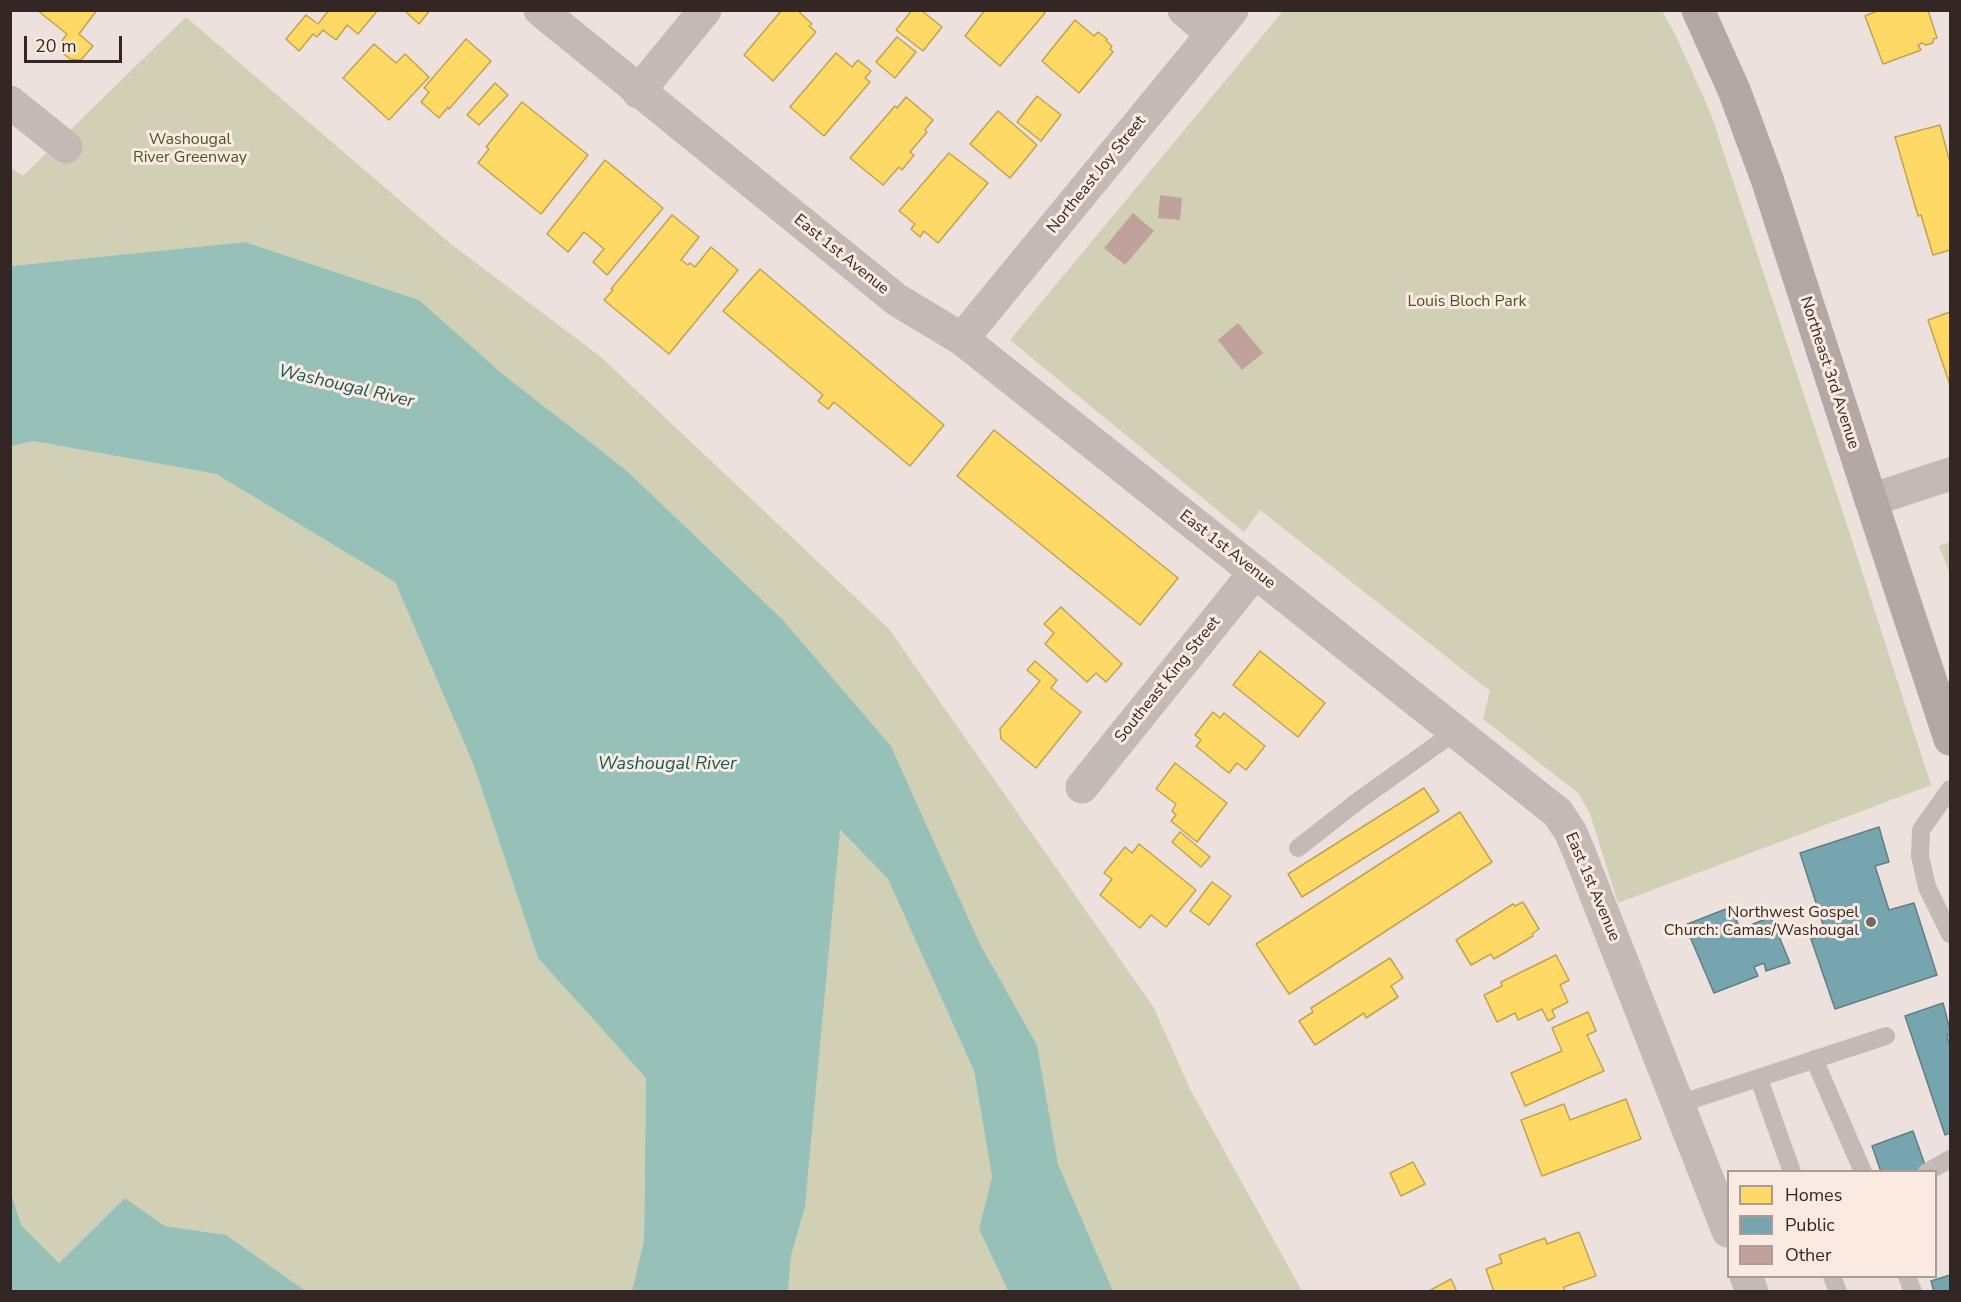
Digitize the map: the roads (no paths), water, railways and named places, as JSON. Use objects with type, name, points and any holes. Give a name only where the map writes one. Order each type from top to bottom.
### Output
[{"type":"main road","name":"Northeast 3rd Avenue","points":[[1698,10],[1734,90],[1767,179],[1870,500],[1950,739]]},
{"type":"street","name":"East 1st Avenue","points":[[540,10],[638,92],[897,300],[962,339],[1558,813],[1571,833],[1727,1228]]},
{"type":"street","points":[[638,92],[705,10]]},
{"type":"street","points":[[1184,10],[1222,22]]},
{"type":"street","name":"Northeast Joy Street","points":[[962,339],[1222,22]]},
{"type":"street","points":[[10,102],[66,147]]},
{"type":"street","points":[[1870,500],[1950,474]]},
{"type":"street","name":"Southeast King Street","points":[[1082,787],[1255,572]]},
{"type":"lane","points":[[1298,848],[1358,801],[1456,731]]},
{"type":"lane","points":[[1949,925],[1928,887],[1920,856],[1921,830],[1950,789]]},
{"type":"lane","points":[[1679,1104],[1886,1036]]},
{"type":"lane","points":[[1814,1059],[1862,1170]]},
{"type":"lane","points":[[1759,1079],[1791,1170]]},
{"type":"lane","points":[[1931,1170],[1950,1159]]},
{"type":"water","name":"Washougal River","points":[[245,242],[419,300],[505,376],[626,470],[783,620],[891,746],[980,944],[1037,1045],[1058,1164],[1113,1291],[1008,1291],[979,1229],[992,1177],[974,1071],[888,879],[840,830],[805,1207],[791,1256],[788,1291],[632,1291],[644,1240],[646,1078],[538,958],[474,766],[395,582],[216,474],[33,441],[11,446],[11,266]]},
{"type":"water","points":[[11,1193],[21,1225],[59,1263],[125,1198],[165,1226],[226,1235],[306,1291],[11,1291]]},
{"type":"place","name":"Northwest Gospel Church: Camas/Washougal","points":[[1871,922]]},
{"type":"park label","name":"Washougal River Greenway","points":[[190,149]]},
{"type":"park label","name":"Louis Bloch Park","points":[[1467,302]]}]
